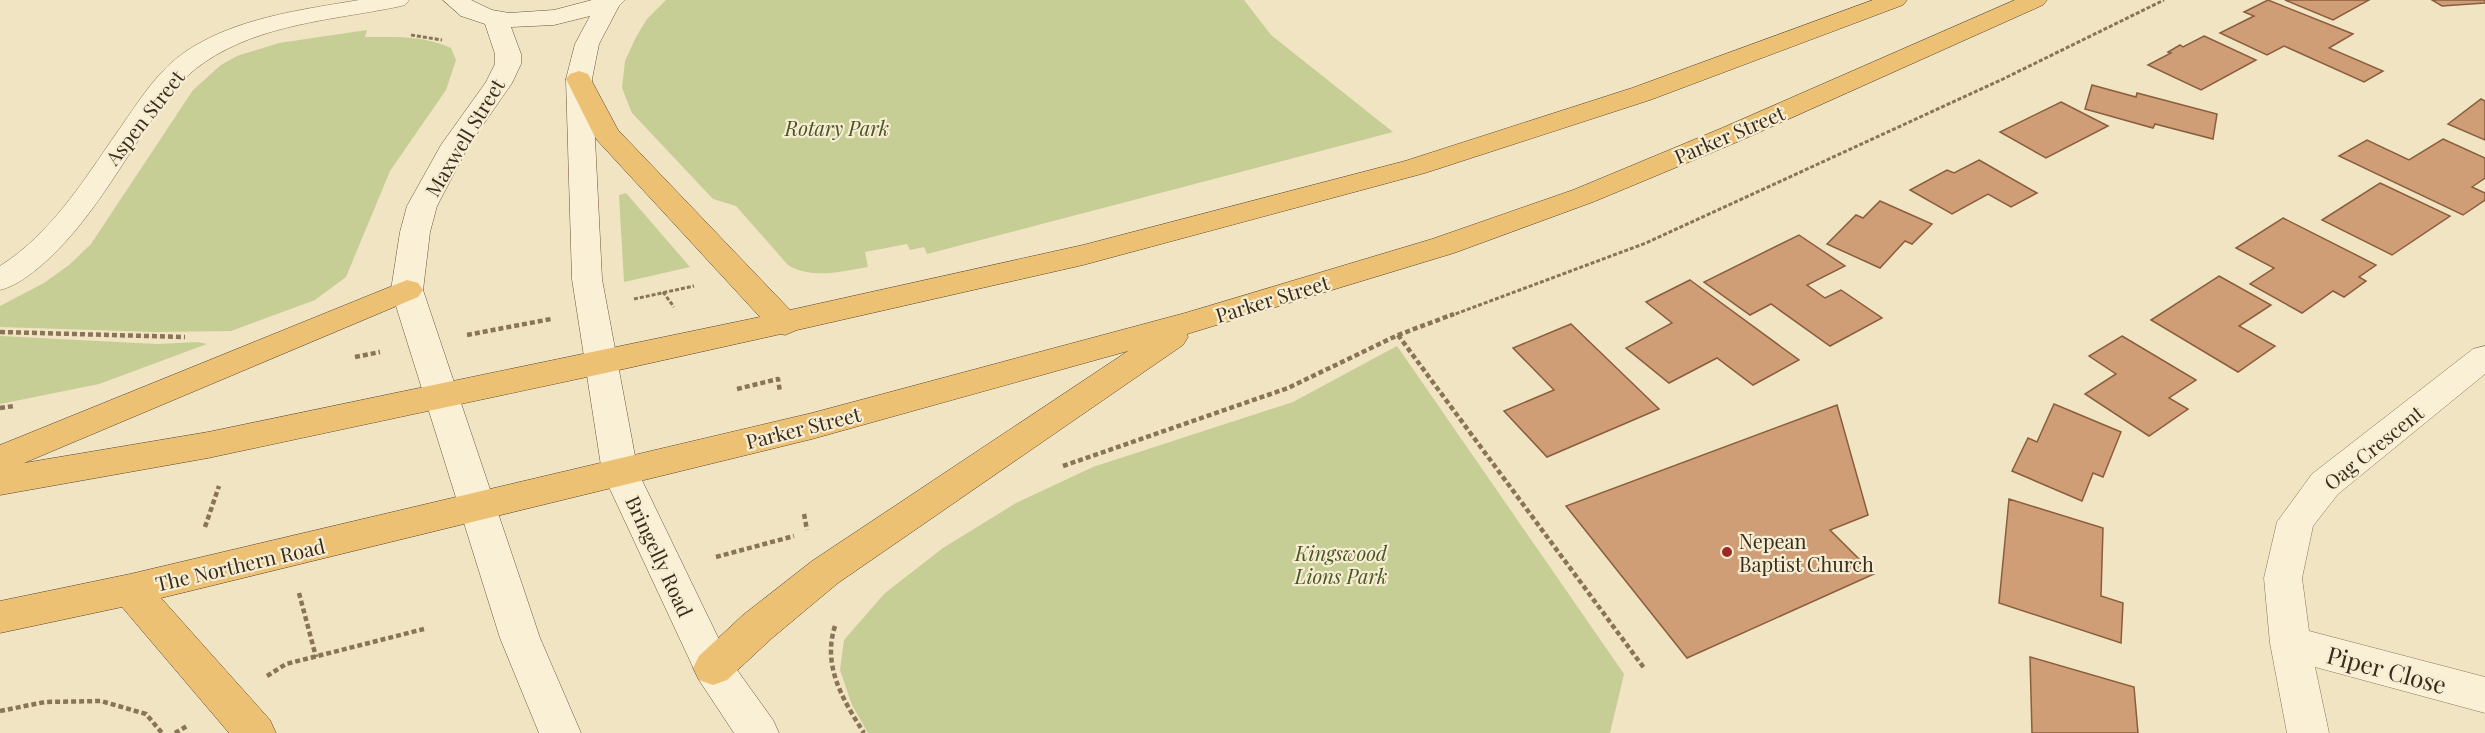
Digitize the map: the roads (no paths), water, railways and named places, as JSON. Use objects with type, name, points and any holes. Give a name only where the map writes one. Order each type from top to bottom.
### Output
[{"type":"highway","points":[[0,481],[208,445],[601,363],[785,324],[1083,255],[1415,167],[1641,94],[1895,0]]},
{"type":"highway","name":"Parker Street","points":[[478,507],[812,426],[1193,322],[1443,246],[1583,196],[1732,134],[2035,0]]},
{"type":"highway","points":[[579,79],[606,133],[785,324]]},
{"type":"highway","points":[[0,459],[407,290]]},
{"type":"highway","points":[[712,668],[757,627],[825,572],[1193,322]]},
{"type":"highway","name":"The Northern Road","points":[[0,617],[130,590],[478,507]]},
{"type":"highway","points":[[130,590],[255,733]]},
{"type":"main road","name":"Aspen Street","points":[[0,280],[24,265],[56,236],[159,92],[194,57],[232,38],[279,21],[397,0]]},
{"type":"main road","points":[[455,0],[471,12],[495,18],[540,19],[572,13],[611,1]]},
{"type":"main road","points":[[601,363],[587,279],[579,79],[587,44],[611,1]]},
{"type":"main road","name":"Maxwell Street","points":[[441,396],[407,290],[415,232],[422,206],[455,145],[499,83],[508,64],[508,54],[495,18]]},
{"type":"main road","name":"Oag Crescent","points":[[2308,733],[2290,643],[2283,578],[2295,522],[2325,484],[2485,357]]},
{"type":"main road","name":"Bringelly Road","points":[[601,363],[620,472],[712,668],[758,733]]},
{"type":"main road","points":[[441,396],[520,638],[560,733]]},
{"type":"main road","name":"Piper Close","points":[[2290,643],[2485,695]]},
{"type":"place","name":"Nepean Baptist Church","points":[[1727,552]]},
{"type":"park label","name":"Rotary Park","points":[[837,127]]},
{"type":"park label","name":"Kingswood Lions Park","points":[[1341,564]]}]
